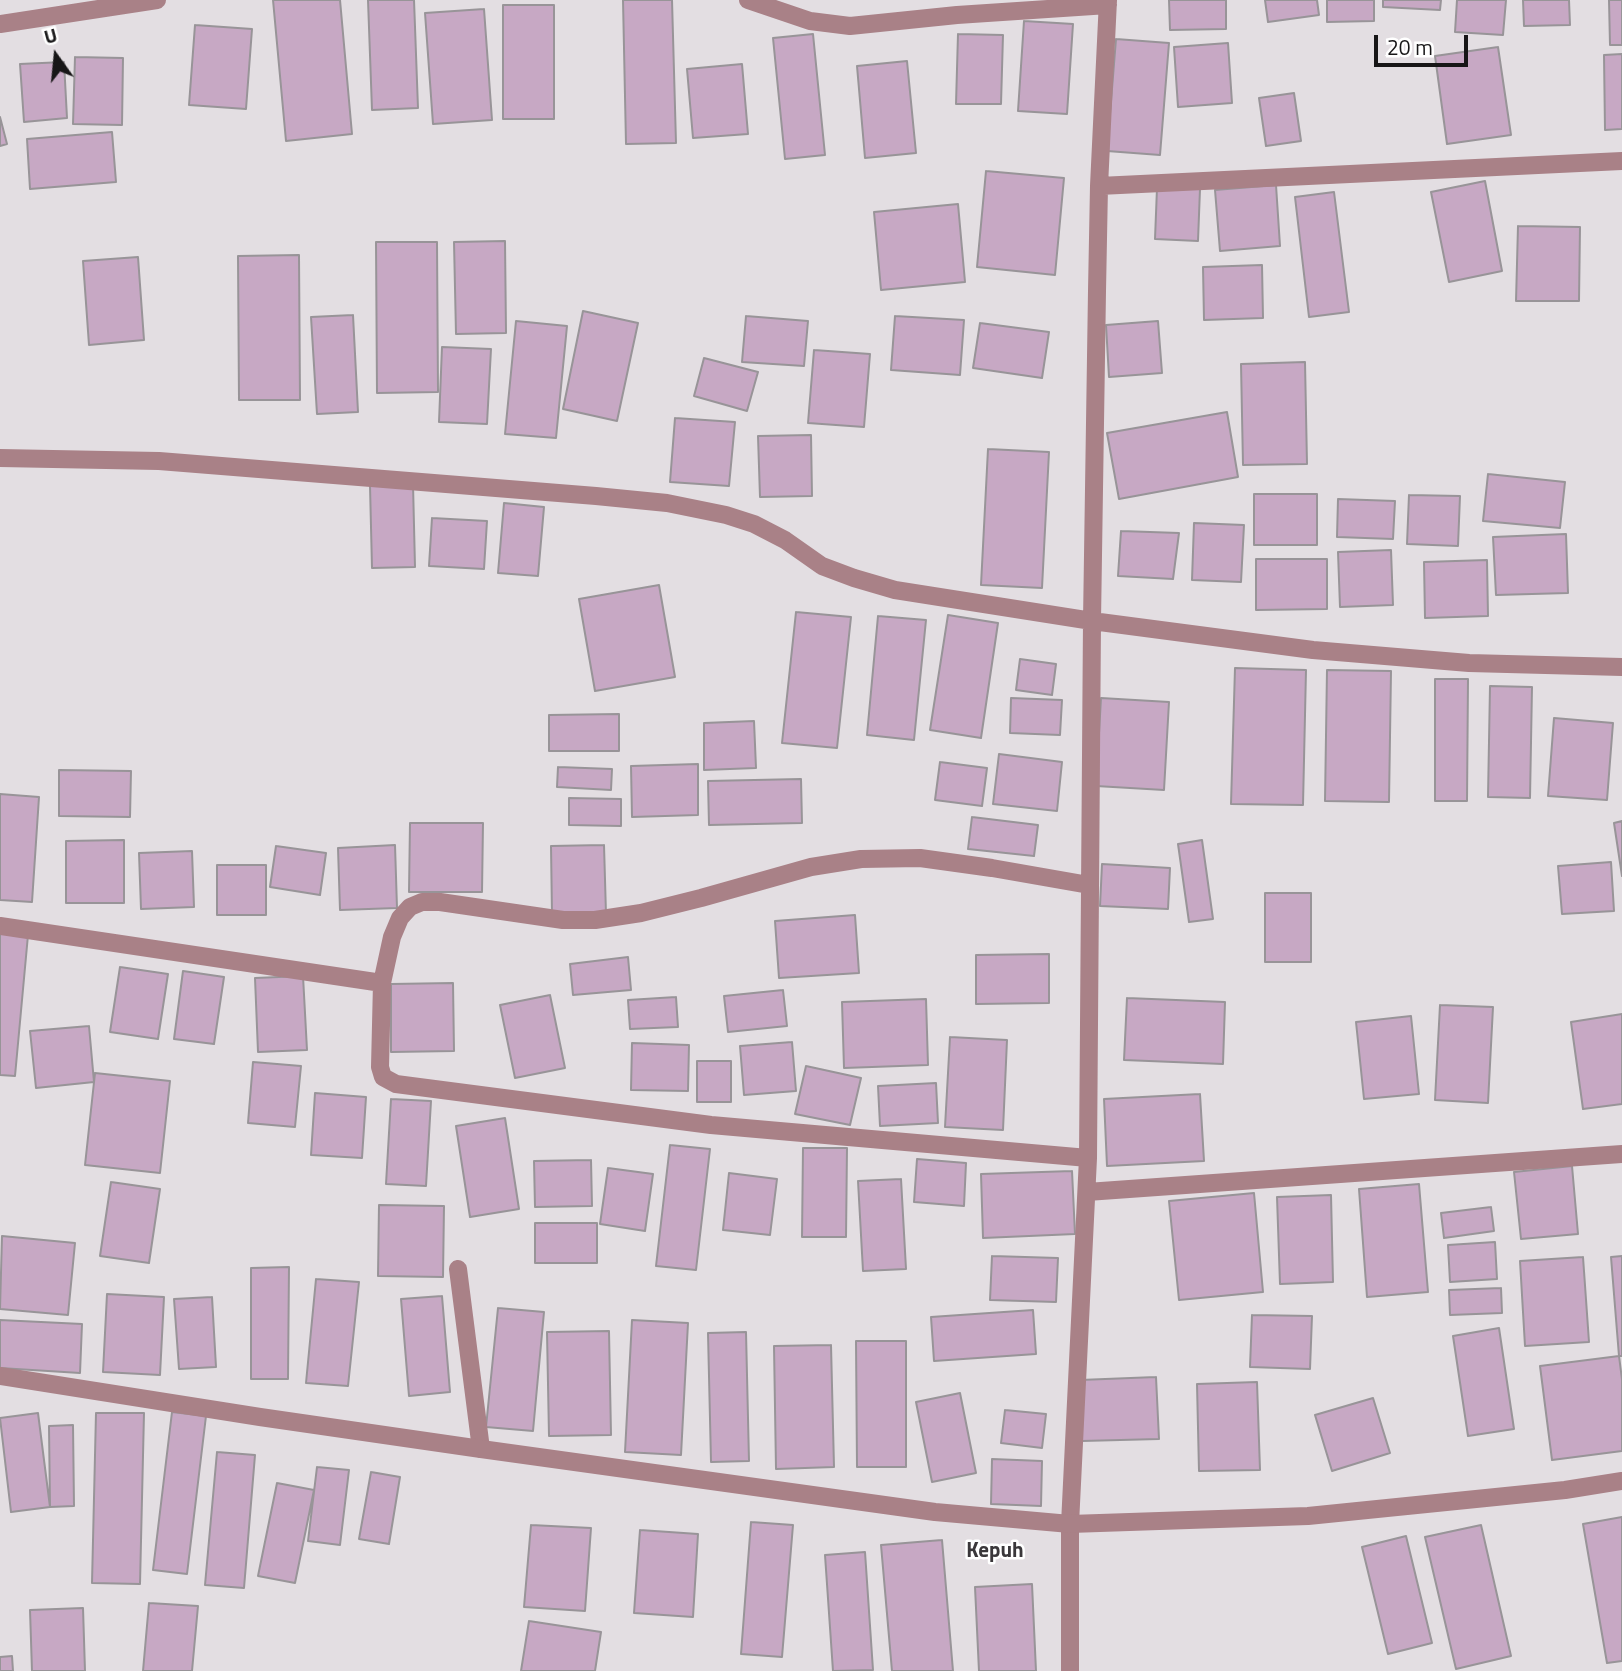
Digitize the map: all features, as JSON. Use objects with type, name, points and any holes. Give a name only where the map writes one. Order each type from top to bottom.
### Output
[{"type":"street","points":[[0,24],[157,0]]},
{"type":"street","points":[[748,0],[810,21],[850,26],[1108,3],[1099,186],[1088,1158],[1070,1524],[1070,1671]]},
{"type":"street","points":[[1099,186],[1622,161]]},
{"type":"street","points":[[0,458],[159,461],[667,503],[726,515],[754,524],[785,540],[822,566],[895,590],[1092,621],[1313,650],[1469,663],[1622,667]]},
{"type":"street","points":[[1088,1158],[711,1125],[396,1084],[383,1077],[380,1067],[382,983],[392,937],[400,918],[410,907],[422,902],[440,902],[563,920],[595,920],[641,913],[811,867],[861,859],[920,858],[1089,885]]},
{"type":"street","points":[[0,926],[382,983]]},
{"type":"street","points":[[1087,1192],[1622,1153]]},
{"type":"street","points":[[458,1269],[481,1449]]},
{"type":"street","points":[[0,1376],[260,1417],[921,1510],[1070,1524],[1308,1516],[1565,1490],[1622,1481]]},
{"type":"building","points":[[273,0],[340,0],[352,134],[286,141]]},
{"type":"building","points":[[368,0],[414,0],[418,108],[372,110]]},
{"type":"building","points":[[623,0],[672,0],[676,143],[626,144]]},
{"type":"building","points":[[1169,0],[1226,0],[1226,29],[1170,30]]},
{"type":"building","points":[[1265,0],[1317,0],[1319,15],[1268,22]]},
{"type":"building","points":[[1327,0],[1374,0],[1374,21],[1327,22]]},
{"type":"building","points":[[1383,0],[1441,0],[1440,10],[1383,7]]},
{"type":"building","points":[[1457,0],[1506,0],[1503,35],[1455,32]]},
{"type":"building","points":[[1523,0],[1569,0],[1570,25],[1524,26]]},
{"type":"building","points":[[1609,0],[1622,0],[1622,45],[1610,45]]},
{"type":"building","points":[[503,5],[554,5],[554,119],[503,119]]},
{"type":"building","points":[[484,9],[492,120],[433,124],[425,13]]},
{"type":"building","points":[[1024,21],[1073,24],[1067,114],[1018,111]]},
{"type":"building","points":[[195,25],[252,29],[246,109],[189,105]]},
{"type":"building","points":[[813,34],[825,155],[785,159],[773,38]]},
{"type":"building","points":[[958,34],[1003,35],[1001,104],[956,104]]},
{"type":"building","points":[[1116,39],[1169,43],[1160,155],[1107,151]]},
{"type":"building","points":[[1228,43],[1232,103],[1178,107],[1174,47]]},
{"type":"building","points":[[1498,47],[1511,135],[1447,144],[1435,56]]},
{"type":"building","points":[[1622,54],[1622,129],[1605,130],[1604,55]]},
{"type":"building","points":[[75,57],[123,58],[122,125],[73,124]]},
{"type":"building","points":[[907,61],[916,153],[865,158],[857,66]]},
{"type":"building","points":[[64,62],[67,118],[24,122],[20,64]]},
{"type":"building","points":[[742,64],[748,134],[693,138],[687,69]]},
{"type":"building","points":[[1294,93],[1301,141],[1266,146],[1259,98]]},
{"type":"building","points":[[0,117],[7,144],[0,146]]},
{"type":"building","points":[[112,132],[116,182],[30,189],[27,139]]},
{"type":"building","points":[[986,171],[1064,178],[1055,275],[977,267]]},
{"type":"building","points":[[1485,181],[1502,271],[1449,282],[1431,192]]},
{"type":"building","points":[[1276,185],[1280,246],[1220,251],[1215,190]]},
{"type":"building","points":[[1157,188],[1200,189],[1198,241],[1155,239]]},
{"type":"building","points":[[1334,192],[1349,312],[1309,317],[1295,197]]},
{"type":"building","points":[[958,204],[965,282],[881,290],[874,212]]},
{"type":"building","points":[[1518,226],[1580,227],[1579,301],[1516,301]]},
{"type":"building","points":[[505,241],[506,333],[456,334],[454,242]]},
{"type":"building","points":[[376,242],[437,242],[438,392],[377,393]]},
{"type":"building","points":[[299,255],[300,400],[239,400],[238,256]]},
{"type":"building","points":[[138,257],[144,340],[89,345],[83,261]]},
{"type":"building","points":[[1262,265],[1263,318],[1204,320],[1203,267]]},
{"type":"building","points":[[583,311],[638,323],[617,421],[563,409]]},
{"type":"building","points":[[353,315],[358,412],[317,414],[311,317]]},
{"type":"building","points":[[746,316],[808,321],[804,366],[742,362]]},
{"type":"building","points":[[895,316],[964,320],[960,375],[891,370]]},
{"type":"building","points":[[516,321],[567,326],[556,438],[505,434]]},
{"type":"building","points":[[1158,321],[1162,373],[1109,377],[1106,325]]},
{"type":"building","points":[[980,323],[1049,332],[1042,378],[973,368]]},
{"type":"building","points":[[442,347],[491,349],[487,424],[439,422]]},
{"type":"building","points":[[814,350],[870,354],[864,427],[808,423]]},
{"type":"building","points":[[704,358],[758,372],[747,411],[694,396]]},
{"type":"building","points":[[1305,362],[1307,464],[1243,465],[1241,364]]},
{"type":"building","points":[[1227,412],[1238,477],[1119,499],[1107,433]]},
{"type":"building","points":[[675,418],[735,422],[729,486],[670,482]]},
{"type":"building","points":[[811,435],[812,496],[760,497],[758,436]]},
{"type":"building","points":[[988,449],[1049,452],[1042,588],[981,585]]},
{"type":"building","points":[[1488,474],[1565,482],[1560,528],[1483,521]]},
{"type":"building","points":[[413,484],[415,567],[372,568],[370,486]]},
{"type":"building","points":[[1254,494],[1317,494],[1317,545],[1254,545]]},
{"type":"building","points":[[1409,495],[1460,496],[1458,546],[1407,544]]},
{"type":"building","points":[[1338,499],[1395,501],[1393,539],[1337,537]]},
{"type":"building","points":[[504,503],[544,507],[538,576],[498,573]]},
{"type":"building","points":[[432,518],[487,521],[484,569],[429,566]]},
{"type":"building","points":[[1194,523],[1244,525],[1241,582],[1192,580]]},
{"type":"building","points":[[1121,531],[1179,533],[1173,579],[1118,576]]},
{"type":"building","points":[[1566,534],[1568,593],[1496,595],[1493,537]]},
{"type":"building","points":[[1391,550],[1393,605],[1340,607],[1338,552]]},
{"type":"building","points":[[1256,559],[1327,559],[1327,609],[1256,610]]},
{"type":"building","points":[[1487,560],[1488,616],[1425,618],[1424,562]]},
{"type":"building","points":[[659,585],[675,677],[595,691],[579,599]]},
{"type":"building","points":[[796,612],[851,617],[837,748],[782,743]]},
{"type":"building","points":[[948,615],[998,623],[981,738],[930,730]]},
{"type":"building","points":[[878,616],[926,620],[914,740],[867,735]]},
{"type":"building","points":[[1020,659],[1056,664],[1052,695],[1016,690]]},
{"type":"building","points":[[1235,668],[1306,670],[1303,805],[1231,804]]},
{"type":"building","points":[[1327,670],[1391,671],[1389,802],[1325,801]]},
{"type":"building","points":[[1435,679],[1468,679],[1467,801],[1435,801]]},
{"type":"building","points":[[1490,686],[1532,687],[1530,798],[1488,797]]},
{"type":"building","points":[[1011,698],[1062,700],[1060,735],[1010,733]]},
{"type":"building","points":[[1101,698],[1169,702],[1164,790],[1096,786]]},
{"type":"building","points":[[619,714],[619,751],[549,751],[549,715]]},
{"type":"building","points":[[1554,718],[1613,723],[1607,800],[1548,796]]},
{"type":"building","points":[[754,721],[756,768],[704,770],[704,723]]},
{"type":"building","points":[[999,754],[1062,762],[1057,811],[993,804]]},
{"type":"building","points":[[940,762],[987,768],[982,806],[935,800]]},
{"type":"building","points":[[698,764],[698,815],[632,817],[631,766]]},
{"type":"building","points":[[558,767],[612,769],[611,790],[557,787]]},
{"type":"building","points":[[59,770],[131,771],[130,817],[59,816]]},
{"type":"building","points":[[801,779],[802,823],[709,825],[708,781]]},
{"type":"building","points":[[0,794],[39,797],[32,902],[0,900]]},
{"type":"building","points":[[569,798],[621,799],[621,826],[569,825]]},
{"type":"building","points":[[972,817],[1038,825],[1034,856],[968,849]]},
{"type":"building","points":[[1622,821],[1622,876],[1614,823]]},
{"type":"building","points":[[410,823],[483,823],[482,892],[409,892]]},
{"type":"building","points":[[124,840],[124,903],[66,903],[66,841]]},
{"type":"building","points":[[1202,840],[1213,919],[1189,922],[1178,844]]},
{"type":"building","points":[[395,845],[397,908],[340,910],[338,848]]},
{"type":"building","points":[[604,845],[606,914],[552,915],[551,846]]},
{"type":"building","points":[[276,846],[326,853],[320,895],[270,887]]},
{"type":"building","points":[[192,851],[194,907],[141,909],[139,853]]},
{"type":"building","points":[[1611,862],[1614,911],[1562,914],[1558,866]]},
{"type":"building","points":[[1102,864],[1170,868],[1168,909],[1100,906]]},
{"type":"building","points":[[217,865],[266,865],[266,915],[217,915]]},
{"type":"building","points":[[1265,893],[1311,893],[1311,962],[1265,962]]},
{"type":"building","points":[[855,915],[859,973],[779,978],[775,921]]},
{"type":"building","points":[[0,932],[28,935],[15,1076],[0,1075]]},
{"type":"building","points":[[1049,954],[1049,1003],[976,1004],[976,955]]},
{"type":"building","points":[[628,957],[631,990],[573,995],[570,964]]},
{"type":"building","points":[[120,967],[168,974],[158,1039],[110,1032]]},
{"type":"building","points":[[183,971],[224,977],[214,1044],[174,1039]]},
{"type":"building","points":[[303,976],[307,1050],[258,1052],[255,978]]},
{"type":"building","points":[[453,983],[454,1051],[391,1052],[391,984]]},
{"type":"building","points":[[783,990],[787,1026],[728,1032],[724,996]]},
{"type":"building","points":[[550,995],[565,1068],[515,1078],[500,1005]]},
{"type":"building","points":[[676,997],[678,1027],[630,1029],[628,1000]]},
{"type":"building","points":[[1127,998],[1225,1002],[1223,1064],[1124,1060]]},
{"type":"building","points":[[926,999],[928,1065],[844,1068],[842,1002]]},
{"type":"building","points":[[1440,1005],[1493,1007],[1488,1103],[1435,1100]]},
{"type":"building","points":[[1622,1014],[1622,1104],[1583,1109],[1571,1022]]},
{"type":"building","points":[[1411,1016],[1419,1094],[1364,1099],[1356,1022]]},
{"type":"building","points":[[89,1026],[94,1082],[36,1088],[30,1031]]},
{"type":"building","points":[[950,1037],[1007,1040],[1003,1130],[945,1127]]},
{"type":"building","points":[[792,1042],[796,1091],[744,1095],[740,1046]]},
{"type":"building","points":[[632,1043],[689,1045],[688,1091],[631,1090]]},
{"type":"building","points":[[697,1061],[731,1061],[731,1102],[697,1102]]},
{"type":"building","points":[[253,1062],[301,1066],[295,1127],[248,1123]]},
{"type":"building","points":[[806,1066],[861,1078],[850,1125],[795,1114]]},
{"type":"building","points":[[95,1073],[170,1081],[160,1173],[85,1165]]},
{"type":"building","points":[[936,1083],[938,1123],[880,1126],[878,1086]]},
{"type":"building","points":[[315,1093],[366,1097],[362,1158],[311,1155]]},
{"type":"building","points":[[1200,1094],[1204,1161],[1107,1166],[1104,1099]]},
{"type":"building","points":[[391,1099],[431,1101],[426,1186],[386,1184]]},
{"type":"building","points":[[505,1118],[519,1209],[470,1217],[456,1126]]},
{"type":"building","points":[[670,1145],[710,1149],[696,1270],[656,1266]]},
{"type":"building","points":[[803,1148],[847,1148],[846,1237],[802,1237]]},
{"type":"building","points":[[917,1159],[966,1163],[964,1206],[914,1202]]},
{"type":"building","points":[[591,1160],[592,1206],[535,1207],[534,1161]]},
{"type":"building","points":[[1572,1166],[1578,1234],[1521,1239],[1514,1172]]},
{"type":"building","points":[[608,1168],[653,1174],[645,1231],[600,1224]]},
{"type":"building","points":[[1072,1171],[1075,1234],[983,1238],[981,1174]]},
{"type":"building","points":[[729,1173],[777,1179],[770,1235],[723,1230]]},
{"type":"building","points":[[901,1179],[906,1269],[863,1271],[858,1181]]},
{"type":"building","points":[[111,1182],[160,1189],[149,1263],[100,1256]]},
{"type":"building","points":[[1419,1184],[1428,1292],[1367,1297],[1359,1189]]},
{"type":"building","points":[[1254,1193],[1263,1292],[1179,1300],[1169,1201]]},
{"type":"building","points":[[1331,1195],[1333,1282],[1280,1284],[1277,1197]]},
{"type":"building","points":[[379,1205],[444,1206],[443,1277],[378,1276]]},
{"type":"building","points":[[1491,1207],[1494,1231],[1444,1238],[1441,1213]]},
{"type":"building","points":[[535,1223],[597,1223],[597,1263],[535,1263]]},
{"type":"building","points":[[2,1236],[75,1243],[68,1315],[0,1309]]},
{"type":"building","points":[[1495,1242],[1497,1279],[1450,1282],[1448,1245]]},
{"type":"building","points":[[992,1256],[1058,1258],[1056,1302],[990,1300]]},
{"type":"building","points":[[1622,1256],[1622,1356],[1619,1356],[1611,1257]]},
{"type":"building","points":[[1583,1257],[1589,1342],[1525,1346],[1520,1261]]},
{"type":"building","points":[[289,1267],[288,1379],[251,1379],[251,1268]]},
{"type":"building","points":[[316,1279],[359,1282],[348,1386],[306,1383]]},
{"type":"building","points":[[1501,1288],[1502,1313],[1450,1315],[1449,1290]]},
{"type":"building","points":[[107,1294],[164,1297],[160,1375],[103,1372]]},
{"type":"building","points":[[442,1296],[450,1392],[409,1396],[401,1299]]},
{"type":"building","points":[[212,1297],[216,1367],[179,1369],[174,1299]]},
{"type":"building","points":[[498,1308],[544,1312],[533,1431],[486,1427]]},
{"type":"building","points":[[1033,1310],[1036,1354],[934,1361],[931,1317]]},
{"type":"building","points":[[1252,1315],[1312,1316],[1310,1369],[1250,1367]]},
{"type":"building","points":[[0,1320],[82,1324],[80,1373],[0,1368]]},
{"type":"building","points":[[632,1320],[688,1323],[681,1455],[625,1452]]},
{"type":"building","points":[[1499,1328],[1514,1429],[1468,1436],[1453,1336]]},
{"type":"building","points":[[609,1331],[611,1435],[549,1436],[547,1332]]},
{"type":"building","points":[[746,1332],[749,1461],[711,1462],[708,1333]]},
{"type":"building","points":[[856,1341],[906,1341],[906,1467],[857,1467]]},
{"type":"building","points":[[831,1345],[834,1467],[776,1469],[774,1346]]},
{"type":"building","points":[[1619,1356],[1622,1379],[1622,1451],[1552,1460],[1540,1366]]},
{"type":"building","points":[[1156,1377],[1159,1439],[1082,1441],[1080,1380]]},
{"type":"building","points":[[1257,1382],[1260,1470],[1199,1471],[1197,1384]]},
{"type":"building","points":[[960,1393],[976,1473],[932,1482],[916,1402]]},
{"type":"building","points":[[1373,1398],[1390,1453],[1332,1471],[1315,1415]]},
{"type":"building","points":[[1005,1410],[1046,1414],[1042,1448],[1001,1443]]},
{"type":"building","points":[[172,1412],[206,1416],[187,1574],[153,1570]]},
{"type":"building","points":[[38,1413],[50,1507],[11,1512],[0,1418]]},
{"type":"building","points":[[96,1413],[144,1413],[140,1584],[92,1583]]},
{"type":"building","points":[[73,1425],[74,1506],[50,1507],[49,1426]]},
{"type":"building","points":[[217,1452],[255,1455],[244,1588],[205,1585]]},
{"type":"building","points":[[992,1459],[1042,1461],[1041,1506],[991,1504]]},
{"type":"building","points":[[317,1467],[349,1470],[340,1545],[308,1541]]},
{"type":"building","points":[[371,1472],[400,1477],[389,1544],[359,1539]]},
{"type":"building","points":[[277,1483],[314,1490],[295,1583],[258,1576]]},
{"type":"building","points":[[1622,1517],[1622,1661],[1607,1663],[1583,1524]]},
{"type":"building","points":[[751,1522],[793,1525],[782,1657],[741,1654]]},
{"type":"building","points":[[531,1525],[591,1528],[585,1611],[524,1607]]},
{"type":"building","points":[[1481,1525],[1511,1656],[1456,1669],[1425,1537]]},
{"type":"building","points":[[640,1530],[698,1534],[693,1617],[634,1613]]},
{"type":"building","points":[[1406,1536],[1432,1643],[1388,1654],[1362,1547]]},
{"type":"building","points":[[942,1540],[953,1671],[892,1671],[881,1545]]},
{"type":"building","points":[[865,1552],[873,1670],[833,1671],[825,1555]]},
{"type":"building","points":[[1032,1584],[1036,1671],[979,1671],[975,1587]]},
{"type":"building","points":[[149,1603],[198,1606],[192,1671],[143,1671]]},
{"type":"building","points":[[83,1608],[85,1671],[32,1671],[30,1610]]},
{"type":"building","points":[[529,1621],[601,1632],[595,1671],[521,1671]]},
{"type":"building","points":[[12,1656],[13,1671],[0,1671],[0,1657]]},
{"type":"district","name":"Kepuh","points":[[995,1552]]}]
